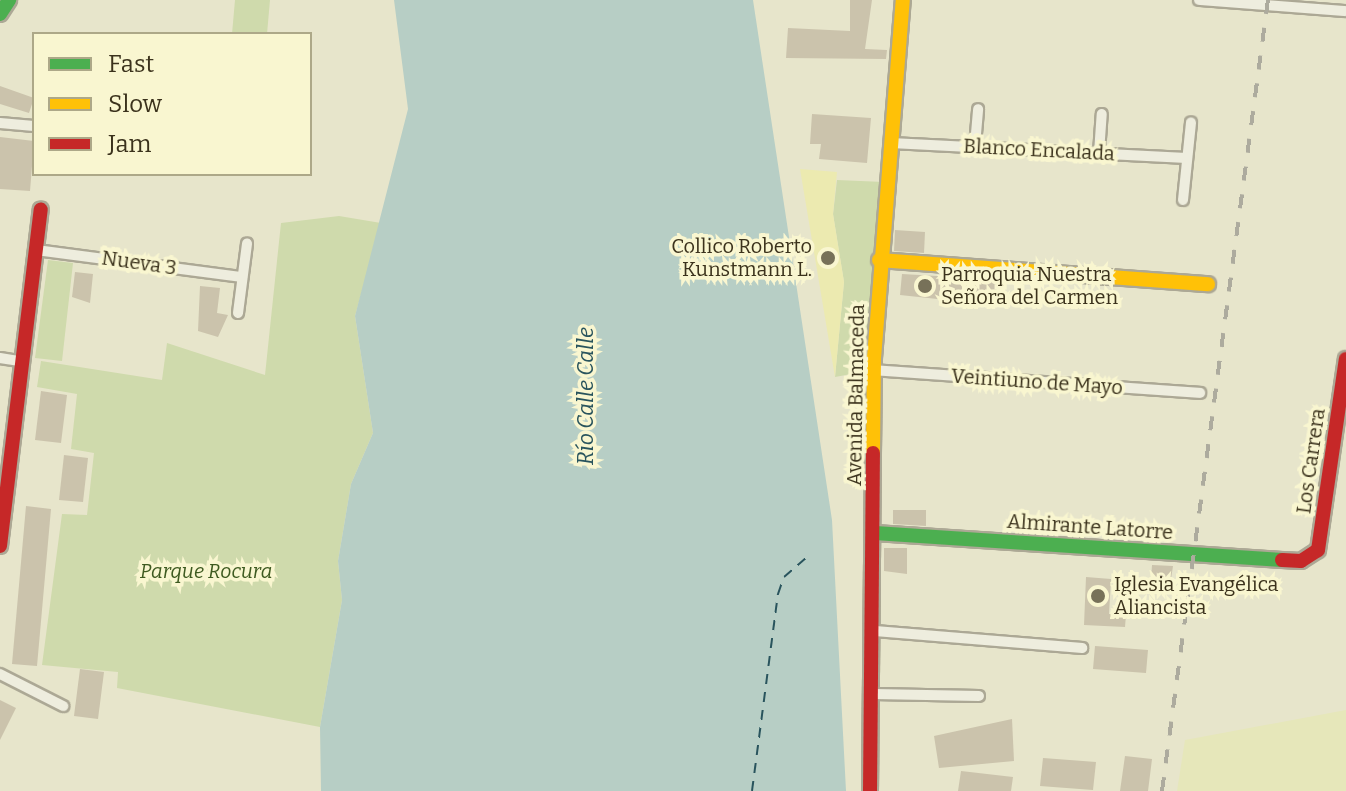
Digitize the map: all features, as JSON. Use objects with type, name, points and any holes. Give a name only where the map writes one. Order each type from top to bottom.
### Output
[{"type":"main road","points":[[0,14],[9,0]]},
{"type":"main road","name":"Avenida Balmaceda","points":[[870,791],[875,631],[873,370],[879,260],[903,0]]},
{"type":"main road","points":[[0,546],[4,461],[41,209]]},
{"type":"main road","points":[[879,260],[1208,284]]},
{"type":"main road","name":"Los Carrera","points":[[1301,561],[1318,550],[1346,359]]},
{"type":"main road","name":"Almirante Latorre","points":[[875,533],[1301,561]]},
{"type":"street","points":[[1199,0],[1346,11]]},
{"type":"street","points":[[975,145],[978,109]]},
{"type":"street","points":[[1099,153],[1102,114]]},
{"type":"street","points":[[1183,200],[1191,122]]},
{"type":"street","points":[[0,123],[32,126]]},
{"type":"street","name":"Blanco Encalada","points":[[891,143],[1187,158]]},
{"type":"street","points":[[238,313],[247,244]]},
{"type":"street","name":"Nueva 3","points":[[36,250],[242,277]]},
{"type":"street","points":[[0,358],[20,361]]},
{"type":"street","name":"Veintiuno de Mayo","points":[[873,370],[1200,393]]},
{"type":"street","points":[[875,631],[1082,648]]},
{"type":"street","points":[[0,674],[63,706]]},
{"type":"street","points":[[874,694],[979,696]]},
{"type":"green space","points":[[235,0],[270,0],[267,32],[232,32]]},
{"type":"green space","points":[[837,180],[884,182],[868,371],[835,377],[844,282],[833,214]]},
{"type":"green space","name":"Parque Rocura","points":[[339,216],[381,223],[355,316],[373,433],[351,484],[338,561],[342,600],[320,727],[117,688],[118,672],[42,665],[62,514],[87,515],[94,453],[71,449],[77,394],[37,387],[41,361],[162,380],[167,343],[265,375],[281,223]]},
{"type":"green space","points":[[48,260],[73,263],[62,361],[35,358]]},
{"type":"green space","points":[[1346,710],[1346,791],[1177,791],[1185,740]]},
{"type":"sand","name":"Collico Roberto Kunstmann L.","points":[[800,169],[837,172],[833,214],[844,282],[835,377]]},
{"type":"water","name":"Río Calle Calle","points":[[394,0],[753,0],[832,520],[846,791],[321,791],[320,727],[342,600],[338,561],[351,484],[373,433],[355,316],[408,109]]},
{"type":"building","points":[[850,0],[872,0],[865,49],[887,50],[886,59],[786,58],[788,28],[850,31]]},
{"type":"building","points":[[0,86],[32,97],[29,113],[0,104]]},
{"type":"building","points":[[812,114],[871,118],[867,163],[819,159],[821,144],[810,144]]},
{"type":"building","points":[[0,137],[32,141],[30,191],[0,189]]},
{"type":"building","points":[[895,230],[925,232],[924,253],[894,251]]},
{"type":"building","points":[[75,272],[93,274],[90,303],[72,297]]},
{"type":"building","points":[[902,274],[1005,280],[1003,306],[900,295]]},
{"type":"building","points":[[200,286],[220,288],[217,313],[228,315],[218,337],[198,331]]},
{"type":"building","points":[[41,391],[67,395],[61,443],[35,440]]},
{"type":"building","points":[[64,455],[88,458],[83,502],[59,500]]},
{"type":"building","points":[[26,506],[51,509],[37,666],[12,664]]},
{"type":"building","points":[[893,510],[926,510],[926,526],[893,524]]},
{"type":"building","points":[[884,548],[907,548],[907,574],[884,571]]},
{"type":"building","points":[[1152,565],[1173,566],[1170,586],[1162,585],[1162,595],[1150,594]]},
{"type":"building","name":"Iglesia Evangélica Aliancista","points":[[1086,577],[1111,579],[1109,614],[1126,615],[1125,627],[1084,625]]},
{"type":"building","points":[[1095,646],[1148,650],[1146,673],[1093,669]]},
{"type":"building","points":[[80,669],[104,672],[98,719],[74,716]]},
{"type":"building","points":[[0,700],[16,708],[0,740]]},
{"type":"building","points":[[1012,719],[1014,761],[939,768],[934,736]]},
{"type":"building","points":[[1125,756],[1152,759],[1148,791],[1120,791]]},
{"type":"building","points":[[1043,758],[1096,762],[1093,790],[1040,786]]},
{"type":"building","points":[[961,771],[1013,777],[1011,791],[958,791]]},
{"type":"ferry route","points":[[752,791],[778,594],[784,577],[806,558]]},
{"type":"railway","points":[[1162,791],[1268,0]]},
{"type":"traffic: fast","points":[[0,14],[9,0]]},
{"type":"traffic: fast","points":[[875,533],[1282,560]]},
{"type":"traffic: slow","points":[[873,453],[874,358],[903,0]]},
{"type":"traffic: slow","points":[[879,260],[1208,284]]},
{"type":"traffic: jam","points":[[0,546],[41,209]]},
{"type":"traffic: jam","points":[[1282,560],[1301,561],[1318,550],[1346,359]]},
{"type":"traffic: jam","points":[[870,791],[873,453]]},
{"type":"place","name":"Collico Roberto Kunstmann L.","points":[[828,258]]},
{"type":"place","name":"Parroquia Nuestra Señora del Carmen","points":[[925,286]]},
{"type":"place","name":"Iglesia Evangélica Aliancista","points":[[1098,596]]}]
